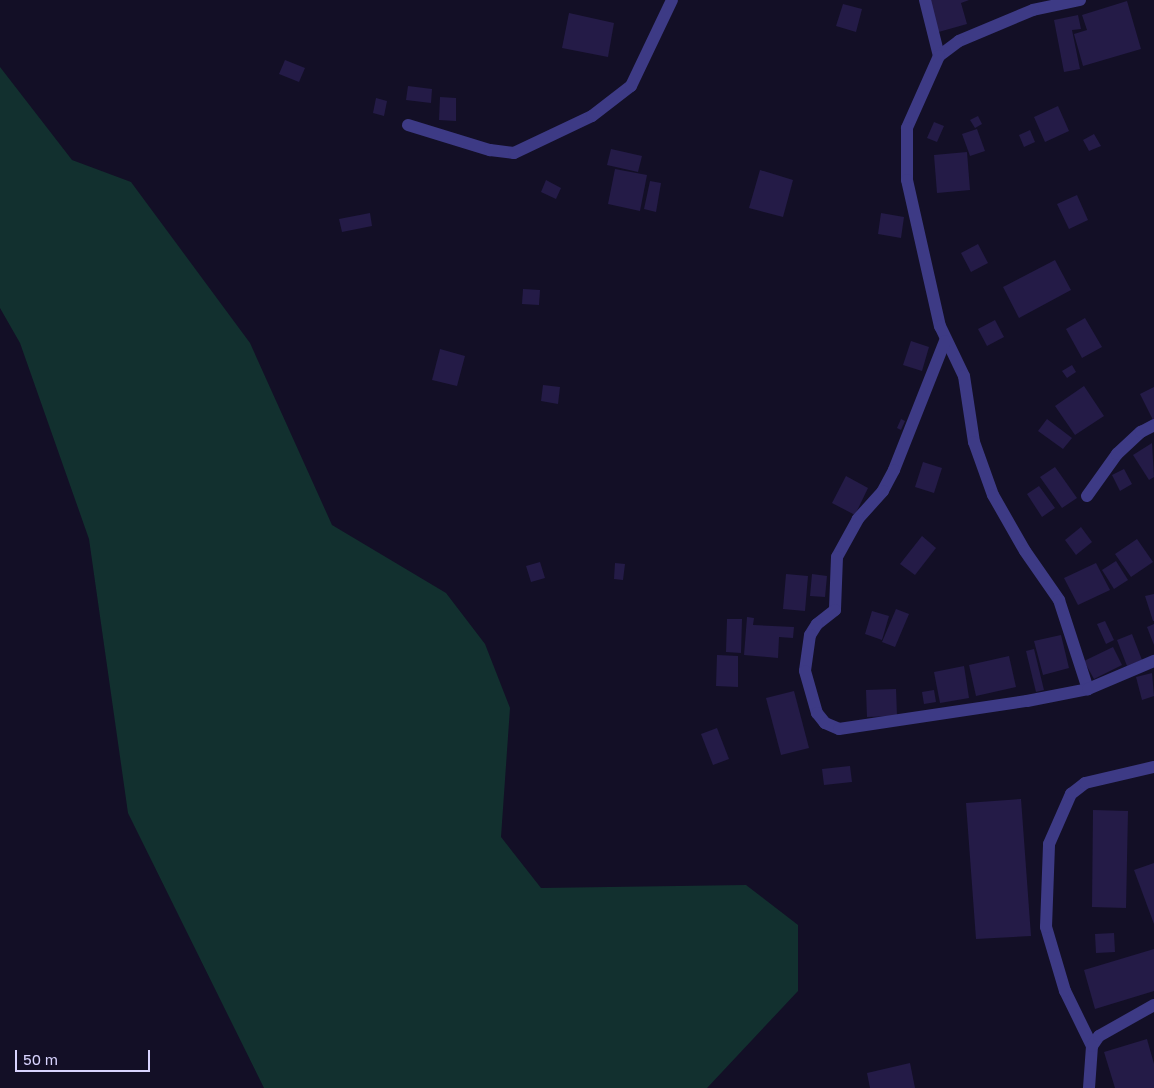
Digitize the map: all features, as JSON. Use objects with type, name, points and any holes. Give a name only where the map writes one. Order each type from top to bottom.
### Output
[{"type":"street","points":[[408,125],[490,150],[514,153],[592,116],[631,86],[672,0]]},
{"type":"street","points":[[924,0],[939,56]]},
{"type":"street","points":[[1080,0],[1032,10],[959,41],[939,56],[907,128],[907,180],[945,341],[964,376],[974,442],[993,495],[1025,552],[1059,600],[1088,689]]},
{"type":"street","points":[[945,341],[894,470],[883,491],[858,519],[837,557],[834,610],[817,624],[810,635],[806,671],[817,713],[825,723],[839,729],[1088,689],[1154,662]]},
{"type":"street","points":[[1087,496],[1117,454],[1141,432],[1154,425]]},
{"type":"street","points":[[1090,1088],[1092,1046],[1065,991],[1046,927],[1049,844],[1071,794],[1084,783],[1154,767]]},
{"type":"street","points":[[1092,1046],[1099,1036],[1154,1006]]},
{"type":"green space","points":[[0,67],[72,160],[131,182],[250,343],[332,525],[446,593],[485,644],[510,708],[501,837],[541,888],[746,885],[798,925],[798,991],[707,1088],[264,1088],[128,813],[89,539],[20,343],[0,308]]},
{"type":"building","points":[[925,0],[969,0],[961,3],[967,24],[935,33]]},
{"type":"building","points":[[1127,1],[1141,49],[1083,66],[1074,34],[1087,30],[1082,15]]},
{"type":"building","points":[[843,4],[862,9],[856,32],[836,26]]},
{"type":"building","points":[[569,13],[614,23],[608,57],[562,48]]},
{"type":"building","points":[[1078,15],[1081,29],[1072,30],[1080,69],[1064,72],[1054,20]]},
{"type":"building","points":[[285,60],[305,68],[299,82],[279,74]]},
{"type":"building","points":[[408,86],[432,89],[431,103],[406,100]]},
{"type":"building","points":[[440,97],[456,98],[456,121],[439,120]]},
{"type":"building","points":[[376,98],[387,101],[384,116],[373,113]]},
{"type":"building","points":[[1058,106],[1069,131],[1045,142],[1034,117]]},
{"type":"building","points":[[978,116],[982,124],[975,128],[970,120]]},
{"type":"building","points":[[934,122],[944,126],[937,142],[927,138]]},
{"type":"building","points":[[977,129],[985,151],[970,156],[962,134]]},
{"type":"building","points":[[1030,130],[1035,142],[1024,147],[1019,135]]},
{"type":"building","points":[[1094,134],[1101,146],[1089,151],[1083,140]]},
{"type":"building","points":[[611,149],[642,156],[638,172],[607,165]]},
{"type":"building","points":[[967,152],[970,190],[937,193],[934,155]]},
{"type":"building","points":[[615,169],[647,175],[640,211],[608,204]]},
{"type":"building","points":[[760,170],[793,180],[783,217],[749,208]]},
{"type":"building","points":[[546,180],[561,188],[556,199],[541,192]]},
{"type":"building","points":[[650,181],[661,183],[656,212],[644,209]]},
{"type":"building","points":[[1077,195],[1088,220],[1069,229],[1057,204]]},
{"type":"building","points":[[370,213],[372,226],[342,232],[339,219]]},
{"type":"building","points":[[881,213],[904,217],[901,238],[878,234]]},
{"type":"building","points":[[978,244],[988,263],[971,272],[961,253]]},
{"type":"building","points":[[1055,260],[1071,290],[1019,318],[1003,287]]},
{"type":"building","points":[[523,289],[540,290],[539,305],[522,304]]},
{"type":"building","points":[[1085,318],[1102,347],[1082,358],[1066,329]]},
{"type":"building","points":[[995,320],[1004,337],[987,346],[978,329]]},
{"type":"building","points":[[911,341],[929,347],[922,371],[903,365]]},
{"type":"building","points":[[440,349],[465,356],[457,386],[432,380]]},
{"type":"building","points":[[1072,365],[1076,372],[1067,378],[1062,371]]},
{"type":"building","points":[[543,385],[560,387],[558,404],[541,401]]},
{"type":"building","points":[[1084,386],[1104,416],[1075,435],[1055,406]]},
{"type":"building","points":[[1154,387],[1154,422],[1140,394]]},
{"type":"building","points":[[901,419],[905,421],[901,430],[897,428]]},
{"type":"building","points":[[1047,419],[1072,438],[1063,449],[1038,431]]},
{"type":"building","points":[[1152,443],[1154,477],[1149,480],[1133,455]]},
{"type":"building","points":[[923,462],[942,468],[934,493],[915,487]]},
{"type":"building","points":[[1055,467],[1077,498],[1062,508],[1040,477]]},
{"type":"building","points":[[1124,469],[1132,484],[1120,491],[1112,475]]},
{"type":"building","points":[[846,476],[868,488],[855,515],[832,503]]},
{"type":"building","points":[[1039,486],[1055,508],[1042,517],[1027,494]]},
{"type":"building","points":[[1081,527],[1092,542],[1076,555],[1065,540]]},
{"type":"building","points":[[922,536],[936,548],[915,575],[900,564]]},
{"type":"building","points":[[1137,539],[1153,562],[1131,577],[1115,554]]},
{"type":"building","points":[[1116,561],[1128,580],[1114,589],[1102,570]]},
{"type":"building","points":[[540,562],[545,578],[531,582],[526,566]]},
{"type":"building","points":[[615,563],[625,564],[623,580],[614,579]]},
{"type":"building","points":[[1096,563],[1110,590],[1078,605],[1064,578]]},
{"type":"building","points":[[786,574],[808,576],[805,611],[783,609]]},
{"type":"building","points":[[812,574],[827,576],[825,597],[810,596]]},
{"type":"building","points":[[1154,594],[1154,621],[1153,621],[1145,596]]},
{"type":"building","points":[[896,609],[909,614],[895,647],[882,642]]},
{"type":"building","points":[[872,611],[889,616],[882,640],[865,634]]},
{"type":"building","points":[[747,617],[754,618],[753,625],[794,627],[793,638],[779,637],[778,658],[744,655]]},
{"type":"building","points":[[727,619],[742,619],[741,653],[726,652]]},
{"type":"building","points":[[1105,621],[1114,640],[1106,644],[1097,624]]},
{"type":"building","points":[[1154,624],[1154,645],[1147,627]]},
{"type":"building","points":[[1132,634],[1142,660],[1127,666],[1117,640]]},
{"type":"building","points":[[1061,635],[1069,668],[1043,675],[1034,641]]},
{"type":"building","points":[[1113,647],[1122,665],[1094,679],[1084,661]]},
{"type":"building","points":[[1034,649],[1044,690],[1036,692],[1026,651]]},
{"type":"building","points":[[717,655],[738,656],[738,687],[716,686]]},
{"type":"building","points":[[1009,656],[1016,687],[976,696],[969,665]]},
{"type":"building","points":[[964,666],[969,698],[940,703],[934,672]]},
{"type":"building","points":[[1152,673],[1154,696],[1142,700],[1136,677]]},
{"type":"building","points":[[896,689],[897,716],[867,717],[866,690]]},
{"type":"building","points":[[934,690],[936,702],[924,704],[922,692]]},
{"type":"building","points":[[794,691],[809,748],[781,755],[766,698]]},
{"type":"building","points":[[717,728],[729,759],[713,765],[701,734]]},
{"type":"building","points":[[850,766],[852,782],[824,785],[822,769]]},
{"type":"building","points":[[1021,799],[1031,936],[976,939],[966,803]]},
{"type":"building","points":[[1093,810],[1128,811],[1126,908],[1092,907]]},
{"type":"building","points":[[1154,863],[1154,924],[1134,870]]},
{"type":"building","points":[[1114,933],[1115,952],[1096,953],[1095,934]]},
{"type":"building","points":[[1154,949],[1154,991],[1095,1009],[1084,970]]},
{"type":"building","points":[[1147,1039],[1154,1064],[1154,1088],[1115,1088],[1104,1052]]},
{"type":"building","points":[[910,1063],[915,1088],[870,1088],[867,1073]]}]
